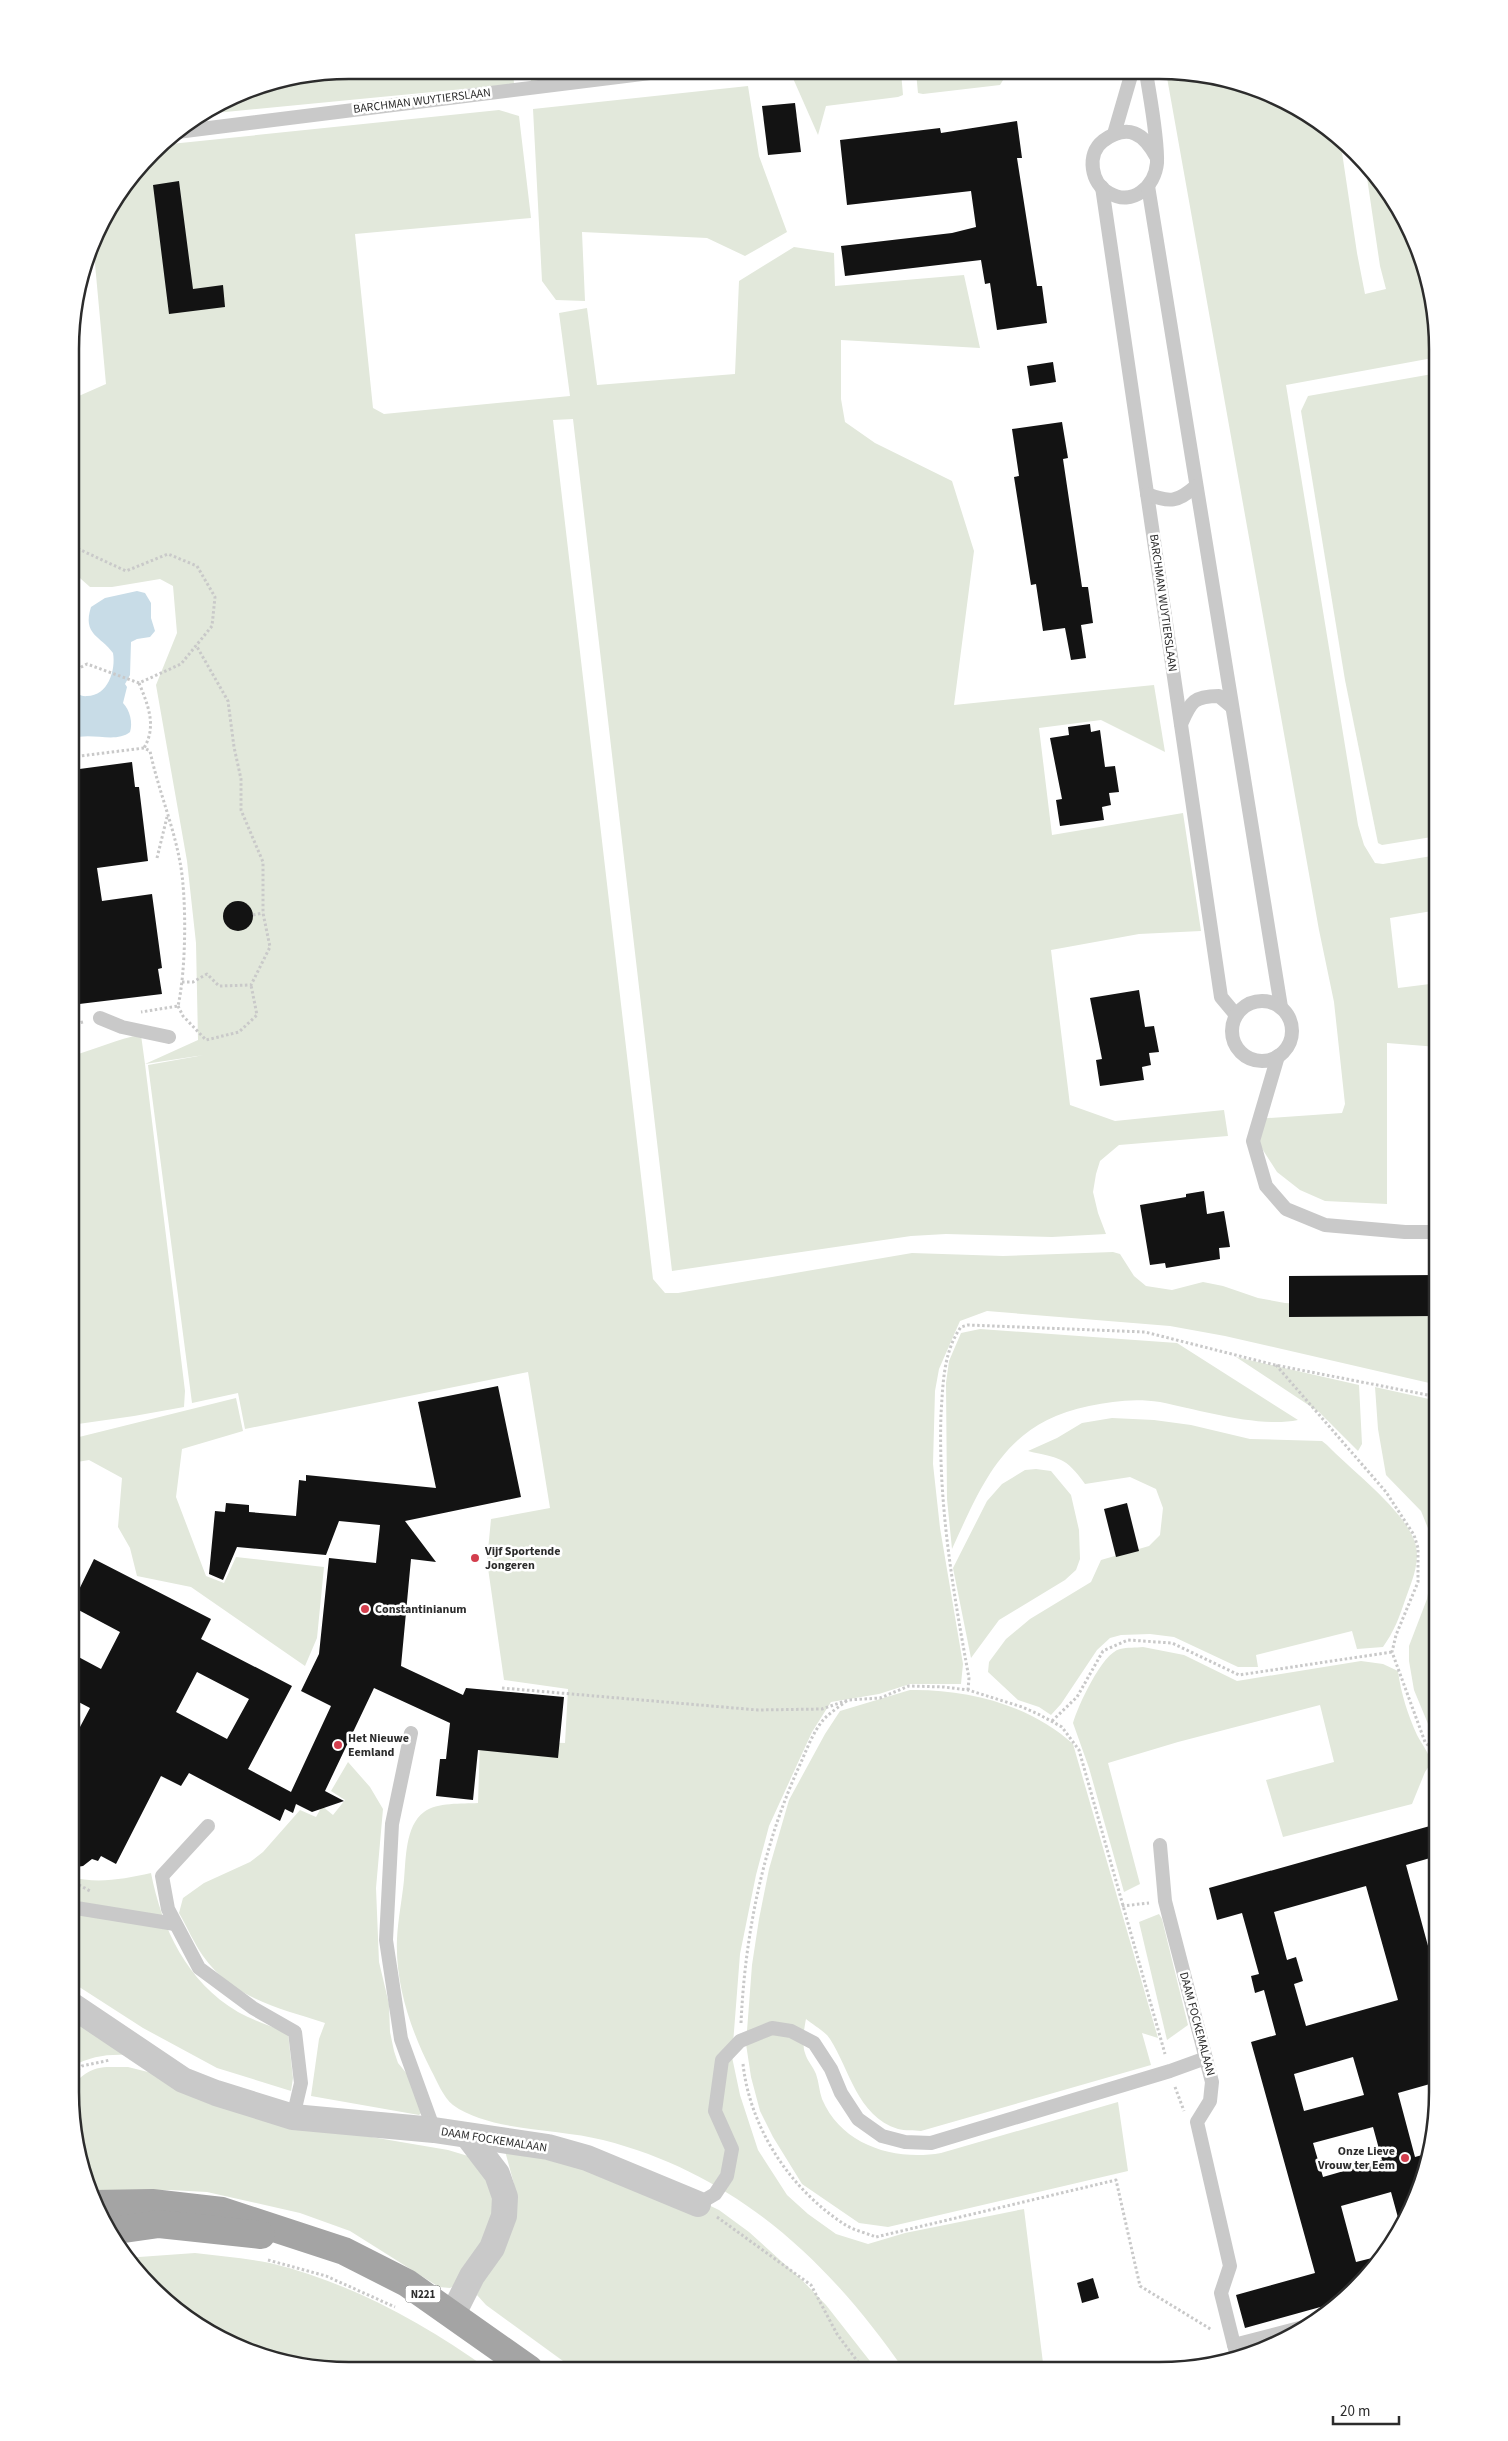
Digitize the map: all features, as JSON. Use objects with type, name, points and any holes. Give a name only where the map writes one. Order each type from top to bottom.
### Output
[{"type":"main road","name":"N221","points":[[103,2204],[152,2203],[222,2211],[344,2251],[407,2283],[519,2362]]},
{"type":"main road","name":"N221","points":[[117,2230],[159,2224],[242,2234],[305,2238]]},
{"type":"street","name":"DAAM FOCKEMALAAN","points":[[79,2010],[183,2080],[216,2093],[293,2117],[434,2130],[548,2147],[587,2158],[698,2204]]},
{"type":"street","points":[[453,2314],[472,2276],[492,2248],[504,2216],[505,2197],[497,2174],[468,2136]]},
{"type":"lane","name":"BARCHMAN WUYTIERSLAAN","points":[[190,130],[602,79]]},
{"type":"lane","points":[[1130,79],[1114,134],[1132,132],[1148,141],[1157,158]]},
{"type":"lane","points":[[1102,187],[1109,193],[1127,197],[1144,191],[1156,176],[1157,158],[1147,79]]},
{"type":"lane","name":"BARCHMAN WUYTIERSLAAN","points":[[1114,134],[1098,145],[1092,162],[1096,180],[1102,187],[1222,997],[1236,1015]]},
{"type":"lane","points":[[1148,186],[1281,1007],[1291,1021],[1292,1038],[1283,1054],[1268,1061],[1250,1059],[1237,1048],[1232,1032],[1236,1015],[1245,1006],[1257,1001],[1269,1002],[1281,1007]]},
{"type":"lane","points":[[1147,494],[1164,501],[1182,498],[1196,486]]},
{"type":"lane","points":[[1181,724],[1190,706],[1202,696],[1219,696],[1231,706]]},
{"type":"lane","points":[[100,1018],[122,1027],[169,1037]]},
{"type":"lane","points":[[1278,1056],[1253,1141],[1266,1186],[1286,1209],[1325,1225],[1405,1232],[1429,1232]]},
{"type":"lane","points":[[411,1733],[392,1824],[386,1940],[401,2039],[434,2130]]},
{"type":"lane","points":[[208,1826],[162,1876],[168,1909],[199,1968],[245,2003],[295,2032],[301,2083],[293,2117]]},
{"type":"lane","name":"DAAM FOCKEMALAAN","points":[[1160,1845],[1165,1901],[1212,2082],[1210,2101],[1197,2122]]},
{"type":"lane","points":[[79,1908],[175,1924]]},
{"type":"lane","points":[[698,2204],[715,2194],[726,2176],[732,2149],[716,2112],[722,2060],[740,2041],[772,2028],[791,2031],[814,2043],[832,2069],[841,2093],[858,2119],[882,2136],[905,2142],[931,2143],[1170,2072],[1206,2058]]},
{"type":"lane","points":[[1197,2122],[1230,2266],[1221,2293],[1235,2350],[1271,2338]]},
{"type":"path","points":[[79,549],[126,571],[168,554],[197,566],[215,597],[212,626],[182,664],[140,683],[100,667],[87,664],[79,668]]},
{"type":"path","points":[[79,756],[144,748],[150,751],[180,864],[184,892],[182,982],[178,1006],[183,1016],[206,1040],[239,1032],[257,1015],[251,985],[270,946],[263,913],[263,862],[242,810],[241,779],[234,747],[228,700],[196,645]]},
{"type":"path","points":[[140,683],[150,708],[151,725],[144,748]]},
{"type":"path","points":[[157,858],[167,816]]},
{"type":"path","points":[[253,915],[263,913]]},
{"type":"path","points":[[182,982],[194,982],[207,974],[219,986],[251,985]]},
{"type":"path","points":[[100,1018],[178,1006]]},
{"type":"path","points":[[968,1690],[969,1678],[950,1577],[940,1456],[943,1374],[953,1339],[961,1327],[968,1325],[1145,1332],[1275,1365],[1429,1395]]},
{"type":"path","points":[[1275,1365],[1386,1492],[1414,1535],[1418,1548],[1418,1582],[1396,1635],[1392,1652],[1425,1742],[1429,1746]]},
{"type":"path","points":[[1052,1721],[1077,1697],[1103,1651],[1128,1640],[1172,1643],[1239,1675],[1392,1652]]},
{"type":"path","points":[[502,1688],[758,1710],[822,1709],[848,1700],[880,1698],[909,1686],[968,1690],[1022,1707],[1052,1721],[1068,1733],[1079,1750],[1181,2109],[1197,2122]]},
{"type":"path","points":[[848,1700],[825,1718],[815,1732],[783,1803],[769,1845],[747,1943],[740,2041],[744,2076],[753,2111],[772,2147],[790,2177],[810,2198],[845,2225],[876,2237],[1116,2180],[1140,2286],[1235,2350]]},
{"type":"path","points":[[1122,1906],[1165,1901]]},
{"type":"path","points":[[698,2204],[811,2285],[837,2334],[858,2362]]},
{"type":"path","points":[[262,2259],[326,2276],[401,2310]]},
{"type":"shaded area","points":[[331,79],[514,79],[514,84],[218,113],[245,99],[262,93],[296,84]]},
{"type":"shaded area","points":[[531,79],[553,79],[531,81]]},
{"type":"shaded area","points":[[793,79],[902,79],[903,95],[898,97],[826,106],[818,135]]},
{"type":"shaded area","points":[[917,79],[1004,79],[1000,85],[918,93]]},
{"type":"shaded area","points":[[1167,79],[1212,84],[1263,99],[1294,115],[1324,135],[1342,150],[1365,294],[1386,289],[1380,266],[1367,177],[1384,199],[1409,245],[1424,296],[1429,331],[1429,359],[1286,385],[1358,825],[1364,845],[1375,863],[1383,864],[1429,856],[1429,912],[1390,918],[1398,988],[1429,984],[1429,1046],[1387,1043],[1387,1204],[1325,1201],[1300,1190],[1277,1172],[1261,1147],[1254,1119],[1342,1113],[1345,1104],[1334,1002],[1319,930]]},
{"type":"shaded area","points":[[748,86],[759,156],[787,232],[745,256],[707,238],[582,232],[585,301],[556,300],[542,281],[533,109]]},
{"type":"shaded area","points":[[499,110],[519,116],[531,218],[355,234],[373,408],[384,414],[570,396],[559,313],[587,308],[597,385],[735,374],[739,281],[794,247],[834,253],[835,286],[964,275],[980,348],[841,340],[841,399],[845,422],[875,443],[952,481],[974,551],[954,705],[1154,685],[1165,752],[1101,720],[1039,728],[1052,835],[1183,813],[1201,931],[1139,934],[1051,950],[1070,1105],[1115,1121],[1224,1110],[1228,1136],[1119,1145],[1100,1161],[1093,1192],[1106,1234],[1052,1237],[946,1234],[911,1236],[672,1271],[573,419],[553,420],[653,1279],[665,1293],[678,1293],[912,1253],[1003,1256],[1113,1252],[1120,1254],[1134,1276],[1146,1286],[1172,1290],[1203,1282],[1223,1286],[1258,1298],[1285,1303],[1429,1311],[1429,1383],[1225,1336],[1170,1326],[987,1311],[960,1321],[939,1369],[935,1391],[933,1464],[940,1528],[963,1664],[961,1684],[910,1684],[879,1694],[831,1702],[812,1732],[769,1826],[756,1875],[740,1954],[732,2057],[740,2095],[758,2150],[787,2195],[808,2214],[836,2234],[868,2244],[905,2233],[1024,2209],[1043,2362],[898,2362],[844,2292],[775,2226],[737,2199],[695,2175],[651,2155],[585,2136],[505,2125],[486,2120],[468,2114],[453,2105],[446,2098],[417,2039],[406,2007],[399,1973],[397,1956],[398,1932],[406,1853],[410,1834],[418,1818],[429,1809],[450,1804],[478,1803],[480,1740],[565,1743],[568,1689],[504,1680],[487,1561],[491,1519],[550,1508],[528,1372],[245,1429],[238,1393],[192,1403],[148,1065],[204,1055],[145,1064],[198,1040],[196,943],[187,861],[156,685],[177,633],[173,586],[160,579],[112,587],[90,587],[79,577],[79,396],[106,384],[94,258],[107,229],[124,199],[158,158],[174,144]]},
{"type":"shaded area","points":[[1429,375],[1429,837],[1382,845],[1378,843],[1345,680],[1301,411],[1308,396]]},
{"type":"shaded area","points":[[141,1035],[185,1391],[184,1407],[79,1424],[79,1054]]},
{"type":"shaded area","points":[[980,1329],[1177,1343],[1298,1420],[1265,1422],[1247,1420],[1142,1400],[1089,1406],[1061,1414],[1037,1426],[1018,1440],[1001,1458],[975,1500],[952,1549],[947,1499],[946,1383],[949,1361],[961,1333]]},
{"type":"shaded area","points":[[1236,1357],[1359,1385],[1362,1444],[1358,1451],[1319,1412]]},
{"type":"shaded area","points":[[1375,1387],[1429,1399],[1429,1531],[1421,1511],[1386,1475],[1378,1429]]},
{"type":"shaded area","points":[[236,1398],[243,1431],[182,1449],[176,1497],[206,1576],[224,1583],[236,1557],[324,1567],[317,1638],[305,1666],[191,1587],[137,1576],[130,1548],[118,1527],[122,1478],[89,1460],[79,1462],[79,1437]]},
{"type":"shaded area","points":[[1112,1418],[1154,1420],[1191,1425],[1250,1439],[1322,1441],[1327,1445],[1399,1515],[1408,1528],[1416,1546],[1417,1560],[1412,1580],[1398,1620],[1383,1647],[1357,1649],[1352,1631],[1256,1655],[1258,1667],[1238,1667],[1174,1637],[1150,1634],[1121,1635],[1110,1638],[1097,1650],[1061,1704],[1051,1715],[1039,1707],[1018,1700],[988,1672],[989,1662],[1006,1639],[1030,1619],[1091,1582],[1101,1560],[1149,1546],[1160,1535],[1163,1508],[1156,1489],[1130,1477],[1085,1484],[1067,1463],[1028,1451],[1057,1438],[1082,1423]]},
{"type":"shaded area","points":[[1025,1470],[1051,1471],[1071,1495],[1079,1530],[1080,1559],[1076,1570],[1065,1580],[999,1620],[971,1658],[953,1568],[987,1501],[1002,1484]]},
{"type":"shaded area","points":[[1429,1588],[1429,1726],[1414,1690],[1409,1661],[1409,1646],[1427,1599]]},
{"type":"shaded area","points":[[1143,1647],[1184,1655],[1237,1681],[1361,1661],[1383,1664],[1398,1671],[1408,1712],[1417,1735],[1429,1757],[1429,1766],[1412,1804],[1283,1837],[1266,1780],[1334,1762],[1320,1705],[1178,1742],[1108,1763],[1140,1884],[1124,1892],[1089,1768],[1073,1723],[1085,1693],[1106,1660],[1113,1653],[1126,1648]]},
{"type":"shaded area","points":[[910,1690],[932,1690],[976,1696],[997,1702],[1038,1719],[1056,1730],[1073,1744],[1158,2038],[1142,2033],[1151,2065],[921,2131],[898,2129],[884,2123],[873,2114],[856,2091],[828,2036],[806,2019],[804,2050],[816,2074],[822,2099],[831,2115],[856,2139],[888,2152],[906,2155],[941,2153],[1118,2102],[1128,2171],[888,2227],[859,2223],[802,2184],[773,2137],[760,2111],[751,2077],[746,2044],[752,1965],[759,1919],[769,1869],[789,1800],[825,1734],[840,1711]]},
{"type":"shaded area","points":[[348,1762],[370,1787],[383,1809],[376,1888],[379,1962],[389,2004],[390,2032],[394,2051],[398,2063],[412,2080],[424,2110],[419,2115],[311,2096],[319,2039],[325,2023],[274,2007],[243,1992],[229,1982],[215,1971],[203,1956],[179,1913],[183,1898],[204,1883],[250,1862],[263,1852],[300,1810],[316,1817],[322,1806],[333,1815],[345,1800],[331,1791]]},
{"type":"shaded area","points":[[151,1873],[162,1914],[170,1934],[191,1970],[220,2000],[238,2012],[288,2033],[293,2078],[291,2091],[217,2068],[143,2028],[79,1987],[79,1879],[121,1879]]},
{"type":"shaded area","points":[[1159,1914],[1162,1919],[1188,2025],[1167,2040],[1139,1922]]},
{"type":"shaded area","points":[[79,2022],[130,2055],[99,2056],[79,2063]]},
{"type":"shaded area","points":[[128,2067],[348,2133],[448,2150],[468,2156],[493,2189],[495,2222],[460,2283],[450,2288],[439,2287],[350,2231],[300,2213],[207,2192],[170,2190],[98,2192],[88,2162],[81,2127],[79,2079],[95,2069]]},
{"type":"shaded area","points":[[508,2144],[675,2189],[719,2210],[749,2232],[801,2279],[826,2305],[871,2362],[564,2362],[486,2305],[477,2295],[514,2207],[514,2184],[505,2151]]},
{"type":"shaded area","points":[[195,2253],[242,2258],[299,2271],[356,2292],[384,2306],[437,2335],[478,2362],[331,2362],[296,2357],[262,2348],[245,2342],[199,2317],[158,2283],[135,2257]]},
{"type":"water","points":[[137,591],[145,593],[151,603],[151,618],[155,631],[150,637],[131,642],[130,675],[125,684],[127,687],[123,703],[130,717],[130,732],[117,737],[79,737],[79,695],[94,695],[100,692],[112,674],[113,653],[94,634],[89,624],[91,607],[105,598]]},
{"type":"building","points":[[795,103],[801,152],[768,155],[762,106]]},
{"type":"building","points":[[1017,121],[1022,158],[1017,158],[1037,286],[1042,286],[1047,323],[997,330],[990,283],[985,284],[981,260],[845,276],[841,246],[952,233],[976,227],[971,191],[847,205],[840,140],[940,128],[941,133]]},
{"type":"building","points":[[179,181],[193,289],[223,285],[225,307],[169,314],[153,185]]},
{"type":"building","points":[[1053,362],[1056,382],[1030,386],[1027,366]]},
{"type":"building","points":[[1062,422],[1068,458],[1063,459],[1082,587],[1088,587],[1093,623],[1081,625],[1086,658],[1071,660],[1065,628],[1043,631],[1036,584],[1031,585],[1014,477],[1019,476],[1012,429]]},
{"type":"building","points":[[1090,724],[1091,732],[1100,730],[1105,767],[1115,766],[1119,792],[1109,793],[1111,805],[1102,807],[1104,820],[1060,826],[1056,800],[1062,799],[1050,738],[1069,735],[1068,727]]},
{"type":"building","points":[[132,762],[135,787],[139,787],[148,861],[97,868],[102,901],[152,894],[162,968],[158,969],[162,994],[79,1004],[79,769]]},
{"type":"building","points":[[238,901],[249,905],[253,916],[249,927],[238,931],[227,927],[223,916],[227,905]]},
{"type":"building","points":[[1139,990],[1145,1027],[1154,1026],[1159,1052],[1149,1053],[1151,1065],[1142,1067],[1144,1080],[1100,1086],[1096,1060],[1102,1059],[1090,998]]},
{"type":"building","points":[[1204,1191],[1207,1214],[1224,1211],[1230,1247],[1219,1248],[1220,1259],[1166,1268],[1165,1263],[1150,1265],[1140,1205],[1186,1197],[1186,1194]]},
{"type":"building","points":[[1429,1275],[1429,1316],[1289,1317],[1289,1276]]},
{"type":"building","points":[[498,1386],[521,1497],[405,1521],[436,1562],[411,1559],[401,1666],[463,1695],[466,1688],[564,1697],[558,1758],[478,1750],[473,1800],[436,1796],[440,1759],[446,1759],[450,1723],[374,1688],[325,1791],[344,1801],[312,1812],[296,1804],[293,1813],[285,1809],[280,1821],[189,1773],[181,1786],[161,1776],[116,1864],[101,1856],[98,1861],[92,1859],[79,1867],[79,1729],[90,1708],[79,1702],[79,1657],[101,1669],[120,1632],[79,1610],[79,1590],[94,1559],[211,1619],[201,1639],[292,1686],[248,1769],[291,1792],[331,1706],[301,1691],[319,1654],[329,1558],[376,1563],[380,1525],[339,1521],[326,1555],[237,1547],[223,1580],[209,1574],[215,1511],[225,1512],[226,1503],[249,1505],[249,1512],[296,1516],[299,1480],[306,1481],[306,1475],[436,1488],[418,1402]],"holes":[[[197,1672],[249,1699],[227,1739],[176,1712]]]},
{"type":"building","points":[[1127,1503],[1139,1551],[1116,1557],[1104,1509]]},
{"type":"building","points":[[1429,1826],[1429,1858],[1406,1865],[1429,1950],[1429,2084],[1398,2093],[1415,2157],[1422,2155],[1409,2196],[1398,2218],[1391,2192],[1341,2206],[1356,2262],[1372,2258],[1350,2283],[1324,2306],[1245,2328],[1236,2295],[1315,2273],[1251,2042],[1276,2035],[1264,1990],[1255,1993],[1251,1976],[1259,1974],[1242,1913],[1217,1920],[1209,1888]],"holes":[[[1366,1886],[1398,2000],[1306,2026],[1294,1984],[1303,1981],[1296,1957],[1287,1960],[1274,1912]],[[1353,2057],[1364,2095],[1304,2111],[1294,2074]],[[1373,2127],[1382,2160],[1323,2177],[1313,2143]]]},
{"type":"building","points":[[1093,2278],[1099,2298],[1082,2303],[1077,2283]]},
{"type":"place","name":"Vijf Sportende Jongeren","points":[[475,1558]]},
{"type":"place","name":"Constantinianum","points":[[365,1609]]},
{"type":"place","name":"Het Nieuwe Eemland","points":[[338,1745]]},
{"type":"place","name":"Onze Lieve Vrouw ter Eem","points":[[1405,2158]]}]
